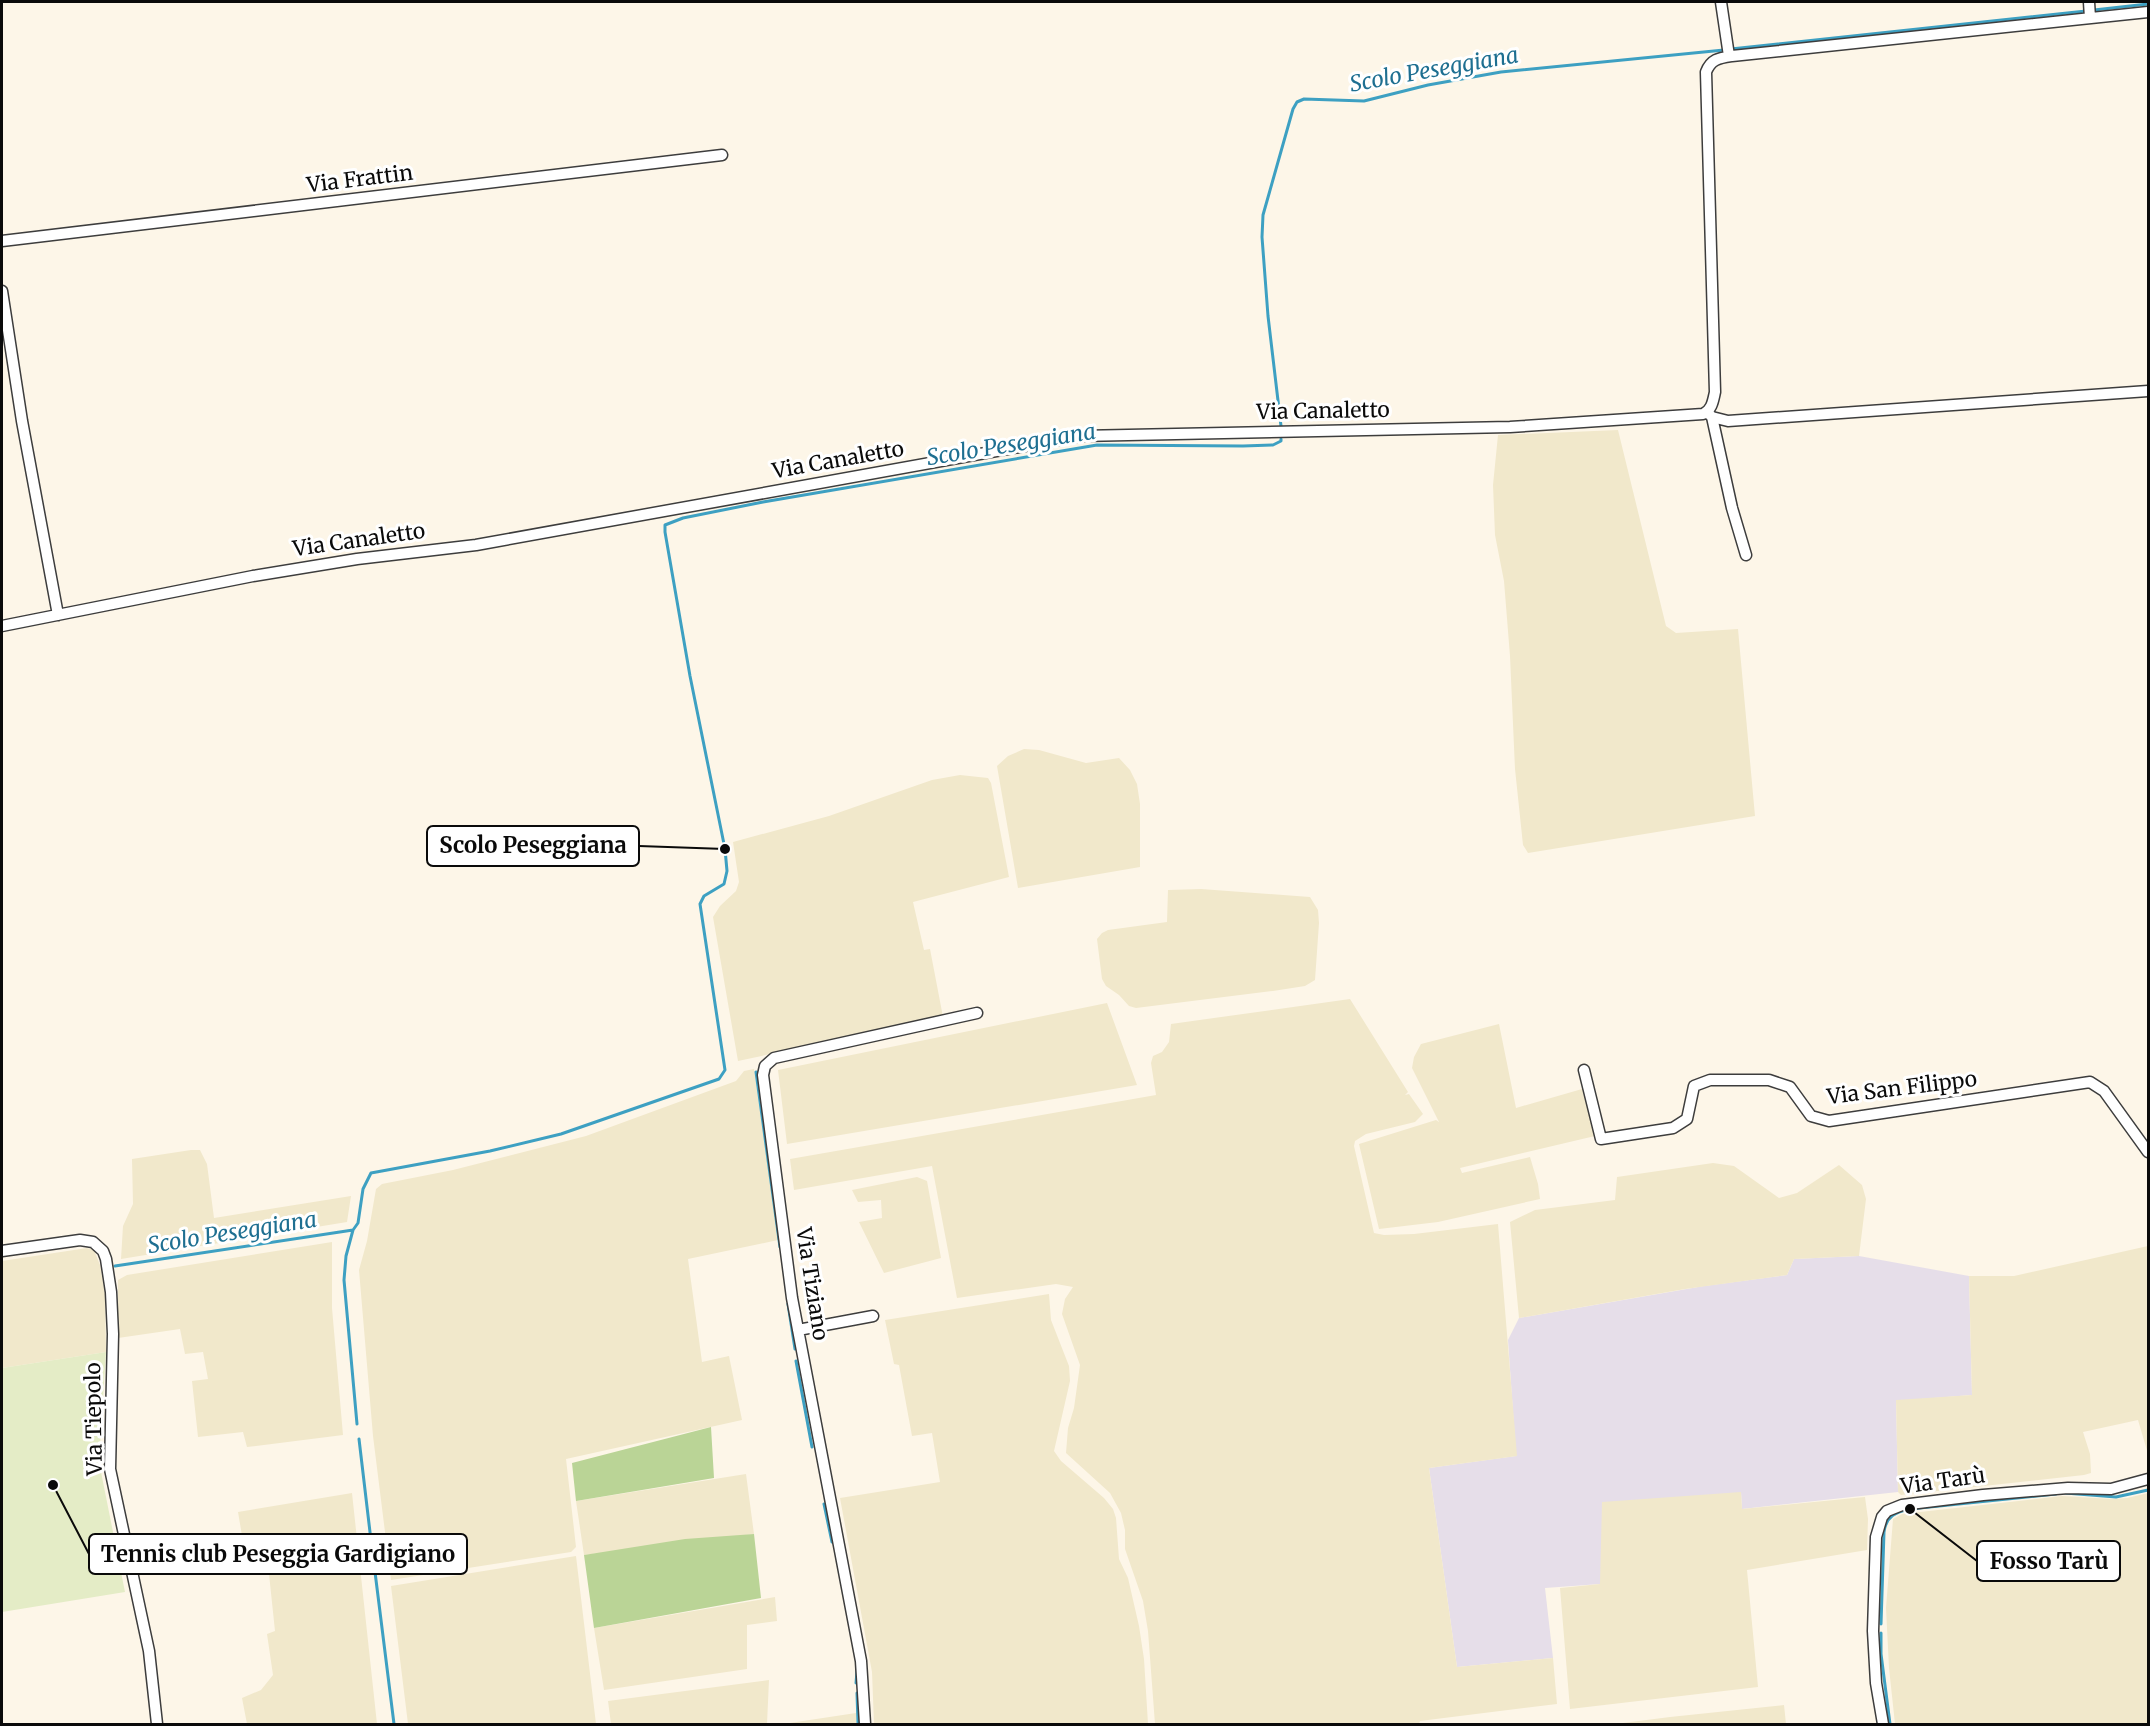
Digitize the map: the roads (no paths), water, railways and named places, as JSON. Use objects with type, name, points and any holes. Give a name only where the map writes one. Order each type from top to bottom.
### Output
[{"type":"street","points":[[1721,2],[1729,56]]},
{"type":"street","points":[[2089,2],[2090,18]]},
{"type":"street","points":[[1746,555],[1732,508],[1710,414],[1715,393],[1706,72],[1709,64],[1717,58],[1729,56],[2148,12]]},
{"type":"street","name":"Via Frattin","points":[[2,241],[722,155]]},
{"type":"street","points":[[2,291],[22,422],[58,615]]},
{"type":"street","name":"Via Canaletto","points":[[2,626],[253,576],[357,559],[476,544],[1080,436],[1510,427],[1703,414],[1710,414],[1728,421],[2148,390]]},
{"type":"street","name":"Via Tiziano","points":[[865,1725],[861,1661],[792,1298],[763,1075],[765,1066],[774,1058],[977,1013]]},
{"type":"street","name":"Via San Filippo","points":[[1584,1070],[1601,1139],[1673,1128],[1687,1119],[1694,1086],[1710,1080],[1769,1080],[1790,1087],[1811,1116],[1829,1121],[2090,1082],[2104,1091],[2148,1152]]},
{"type":"street","name":"Via Tiepolo","points":[[2,1251],[80,1240],[98,1245],[106,1259],[111,1292],[113,1334],[110,1469],[149,1650],[157,1725]]},
{"type":"street","points":[[798,1330],[873,1316]]},
{"type":"street","name":"Via Tarù","points":[[1883,1725],[1874,1653],[1873,1612],[1876,1537],[1878,1525],[1887,1511],[1902,1505],[1971,1496],[2068,1488],[2111,1489],[2148,1479]]},
{"type":"waterway","name":"Scolo Peseggiana","points":[[2094,10],[2148,4]]},
{"type":"waterway","name":"Scolo Peseggiana","points":[[1731,49],[2086,11]]},
{"type":"waterway","name":"Scolo Peseggiana","points":[[1281,426],[1268,316],[1262,237],[1263,215],[1293,109],[1297,102],[1304,99],[1364,101],[1428,85],[1501,72],[1724,50]]},
{"type":"waterway","name":"Scolo Peseggiana","points":[[115,1266],[353,1230],[358,1223],[363,1189],[371,1173],[490,1151],[561,1134],[719,1079],[725,1070],[700,904],[704,896],[724,884],[727,871],[725,849],[690,676],[665,525],[683,518],[763,502],[1097,445],[1243,446],[1273,445],[1281,439]]},
{"type":"waterway","points":[[756,1072],[780,1247]]},
{"type":"waterway","name":"Scolo Peseggiana","points":[[353,1230],[346,1256],[344,1280],[357,1424]]},
{"type":"waterway","points":[[788,1304],[795,1349]]},
{"type":"waterway","points":[[796,1361],[812,1447]]},
{"type":"waterway","name":"Scolo Peseggiana","points":[[359,1439],[372,1549]]},
{"type":"waterway","points":[[2065,1493],[2116,1497],[2148,1490]]},
{"type":"waterway","points":[[1881,1624],[1884,1532],[1889,1518],[1910,1509],[2056,1494]]},
{"type":"waterway","points":[[824,1504],[832,1542]]},
{"type":"waterway","name":"Scolo Peseggiana","points":[[375,1572],[394,1724]]},
{"type":"waterway","points":[[1881,1633],[1881,1654],[1890,1724]]},
{"type":"waterway","points":[[856,1683],[857,1671]]},
{"type":"waterway","points":[[857,1693],[858,1724]]},
{"type":"place","name":"Scolo Peseggiana","points":[[725,849]]},
{"type":"place","name":"Tennis club Peseggia Gardigiano","points":[[53,1485]]},
{"type":"place","name":"Fosso Tarù","points":[[1910,1509]]}]
